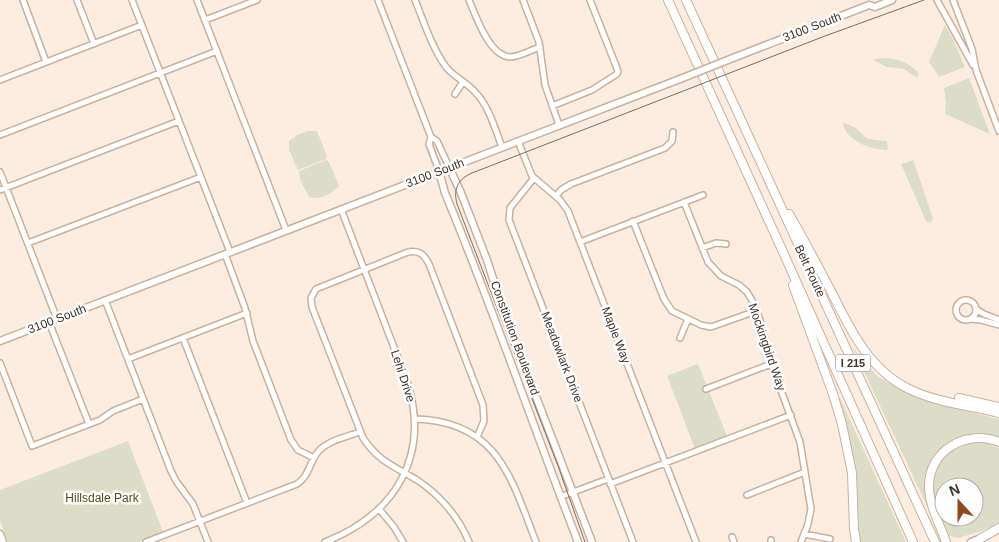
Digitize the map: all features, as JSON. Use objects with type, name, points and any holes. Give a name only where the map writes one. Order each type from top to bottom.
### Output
[{"type":"highway","name":"Belt Route","points":[[668,0],[913,542]]},
{"type":"highway","name":"Belt Route","points":[[686,0],[934,539]]},
{"type":"highway","points":[[773,190],[804,240],[852,334],[866,354],[886,374],[909,389],[929,396],[999,413]]},
{"type":"highway","points":[[783,252],[801,310],[839,413],[852,473],[856,542]]},
{"type":"highway","points":[[866,354],[891,374],[915,387],[999,407]]},
{"type":"highway","points":[[946,542],[930,491],[930,475],[937,460],[951,446],[965,439],[980,437],[999,442]]},
{"type":"highway","points":[[851,542],[854,521]]},
{"type":"highway","points":[[980,539],[999,530]]},
{"type":"main road","name":"3100 South","points":[[0,341],[680,79],[871,3],[875,7],[892,0]]},
{"type":"main road","name":"Constitution Boulevard","points":[[449,168],[461,193],[487,260],[505,316],[592,542]]},
{"type":"main road","name":"Constitution Boulevard","points":[[439,171],[445,193],[532,415],[548,465],[578,542]]},
{"type":"main road","points":[[0,534],[3,542]]},
{"type":"main road","points":[[971,542],[980,539]]},
{"type":"street","points":[[22,0],[46,62]]},
{"type":"street","points":[[78,0],[94,44]]},
{"type":"street","points":[[132,0],[200,177],[247,313],[253,341],[293,444],[298,450],[314,458]]},
{"type":"street","points":[[198,0],[286,230]]},
{"type":"street","points":[[205,20],[257,0]]},
{"type":"street","name":"Constitution Boulevard","points":[[378,0],[431,137],[437,141],[449,168]]},
{"type":"street","points":[[415,0],[443,62],[453,74],[476,92],[485,105],[502,147]]},
{"type":"street","points":[[470,0],[485,36],[502,54],[513,56],[540,46]]},
{"type":"street","points":[[523,0],[540,46],[545,85],[559,125]]},
{"type":"street","points":[[552,106],[592,90],[617,74],[590,0]]},
{"type":"street","points":[[938,0],[976,70],[999,131]]},
{"type":"street","points":[[953,0],[972,49],[976,70]]},
{"type":"street","points":[[0,80],[142,25]]},
{"type":"street","points":[[0,135],[217,51]]},
{"type":"street","points":[[455,94],[463,82]]},
{"type":"street","points":[[0,190],[179,121]]},
{"type":"street","points":[[556,196],[561,190],[571,184],[665,148],[672,141],[673,132]]},
{"type":"street","name":"Constitution Boulevard","points":[[431,137],[429,144],[439,171]]},
{"type":"street","name":"Maple Way","points":[[518,141],[534,178],[566,207],[696,542]]},
{"type":"street","points":[[0,172],[57,319]]},
{"type":"street","points":[[28,243],[200,177]]},
{"type":"street","name":"Meadowlark Drive","points":[[534,178],[510,208],[509,220],[632,542]]},
{"type":"street","points":[[580,242],[703,195]]},
{"type":"street","name":"Mockingbird Way","points":[[684,202],[702,248],[712,267],[720,276],[743,288],[750,297],[762,325],[766,351],[799,437],[811,509],[801,542]]},
{"type":"street","name":"Lehi Drive","points":[[325,542],[338,540],[380,510],[404,473],[412,449],[415,419],[408,384],[341,209]]},
{"type":"street","points":[[634,221],[666,304],[672,311],[704,326],[715,326],[756,311]]},
{"type":"street","points":[[702,248],[716,243],[726,244]]},
{"type":"street","points":[[469,542],[445,503],[432,491],[390,466],[379,457],[360,432],[313,310],[310,301],[311,295],[319,287],[408,252],[422,254],[429,264],[483,405],[484,421],[477,437]]},
{"type":"street","points":[[105,300],[173,476],[193,504],[208,542]]},
{"type":"street","points":[[999,320],[976,309],[969,300],[961,301],[957,305],[956,311],[958,316],[963,320],[981,320],[999,325]]},
{"type":"street","points":[[970,319],[976,309]]},
{"type":"street","points":[[128,359],[247,313]]},
{"type":"street","points":[[680,338],[688,319]]},
{"type":"street","points":[[50,322],[89,424]]},
{"type":"street","points":[[183,338],[246,504]]},
{"type":"street","points":[[0,363],[32,446],[100,420],[116,410],[143,399]]},
{"type":"street","points":[[706,389],[771,364]]},
{"type":"street","points":[[560,497],[666,463],[791,415]]},
{"type":"street","points":[[415,419],[445,422],[477,437],[497,456],[509,474],[536,542]]},
{"type":"street","points":[[146,542],[297,484],[308,473],[314,458],[324,446],[360,432]]},
{"type":"street","points":[[747,495],[805,472]]},
{"type":"street","points":[[380,510],[403,542]]},
{"type":"street","points":[[804,534],[830,539]]},
{"type":"green space","points":[[945,25],[965,67],[939,77],[929,62]]},
{"type":"green space","points":[[883,58],[898,60],[911,66],[919,73],[917,78],[904,69],[887,67],[873,60]]},
{"type":"green space","points":[[969,78],[990,134],[945,114],[944,88]]},
{"type":"green space","points":[[843,122],[856,128],[866,138],[887,141],[888,150],[881,150],[860,143],[848,134]]},
{"type":"green space","points":[[308,131],[317,131],[327,156],[326,159],[298,170],[289,150],[289,141],[297,135]]},
{"type":"green space","points":[[326,160],[329,162],[339,186],[325,196],[318,198],[309,197],[300,180],[299,171]]},
{"type":"green space","points":[[913,160],[933,218],[929,223],[926,221],[901,164]]},
{"type":"green space","points":[[852,346],[877,376],[909,394],[944,406],[999,419],[999,439],[979,433],[969,434],[948,442],[932,457],[927,472],[927,506]]},
{"type":"green space","points":[[698,364],[727,436],[695,449],[667,376]]},
{"type":"green space","points":[[839,396],[906,542],[859,542],[837,397]]},
{"type":"green space","name":"Hillsdale Park","points":[[128,441],[163,532],[138,542],[8,542],[0,521],[0,490]]},
{"type":"green space","points":[[967,442],[989,444],[999,448],[999,523],[982,531],[958,538],[946,535],[943,527],[984,527],[984,477],[934,477],[934,502],[932,479],[934,469],[940,459],[956,446]]},
{"type":"tram line","points":[[585,542],[558,466],[457,204],[456,189],[460,181],[472,173],[825,36],[924,0]]}]
